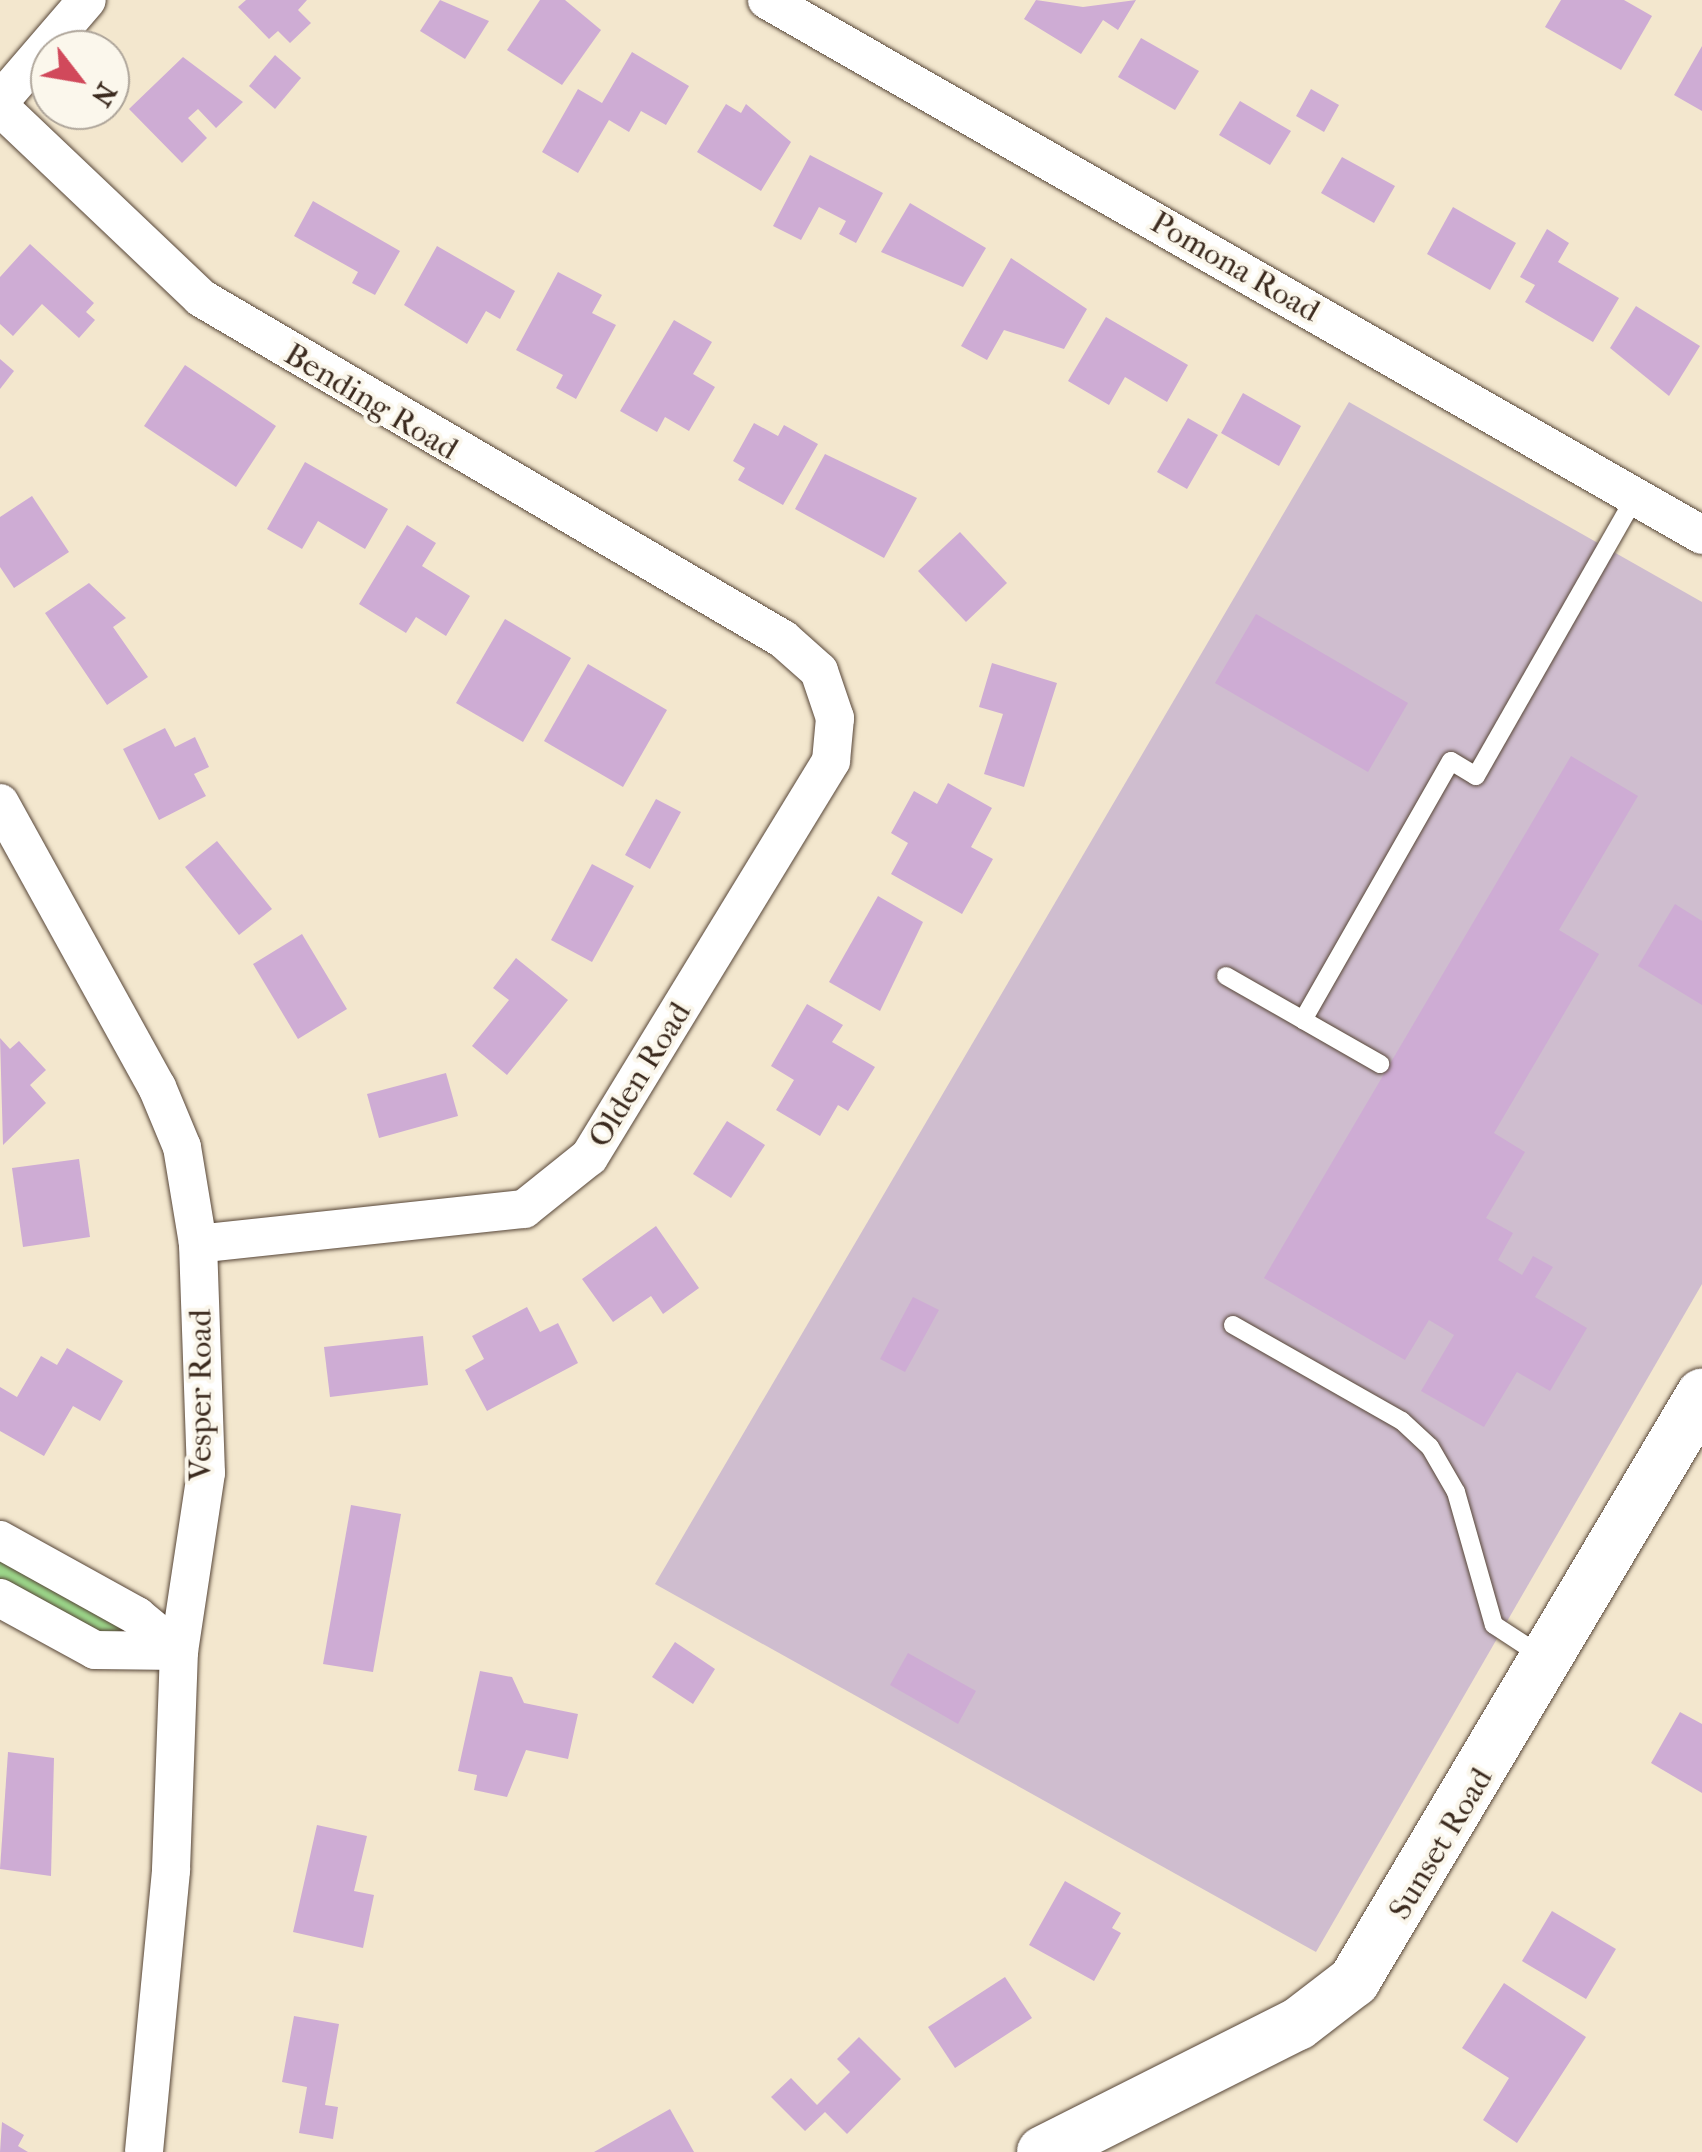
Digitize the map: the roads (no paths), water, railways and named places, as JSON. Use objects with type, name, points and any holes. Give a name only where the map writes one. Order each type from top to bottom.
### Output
[{"type":"street","points":[[0,104],[87,0]]},
{"type":"street","name":"Pomona Road","points":[[768,0],[1702,534]]},
{"type":"street","name":"Bending Road","points":[[0,104],[201,298],[784,639]]},
{"type":"street","name":"Olden Road","points":[[198,1244],[524,1209],[589,1157],[831,761],[834,718],[820,671],[784,639]]},
{"type":"street","name":"Vesper Road","points":[[0,803],[156,1086],[182,1147],[198,1244],[206,1473],[179,1651],[144,2152]]},
{"type":"street","name":"Sunset Road","points":[[1043,2152],[1298,2024],[1354,1981],[1702,1396]]},
{"type":"street","points":[[0,1540],[179,1651]]},
{"type":"street","points":[[0,1598],[95,1650],[179,1651]]},
{"type":"lane","points":[[1303,1020],[1451,761],[1476,776],[1636,496]]},
{"type":"lane","points":[[1226,976],[1380,1064]]},
{"type":"lane","points":[[1234,1325],[1402,1421],[1430,1447],[1456,1492],[1494,1626],[1548,1660]]}]
